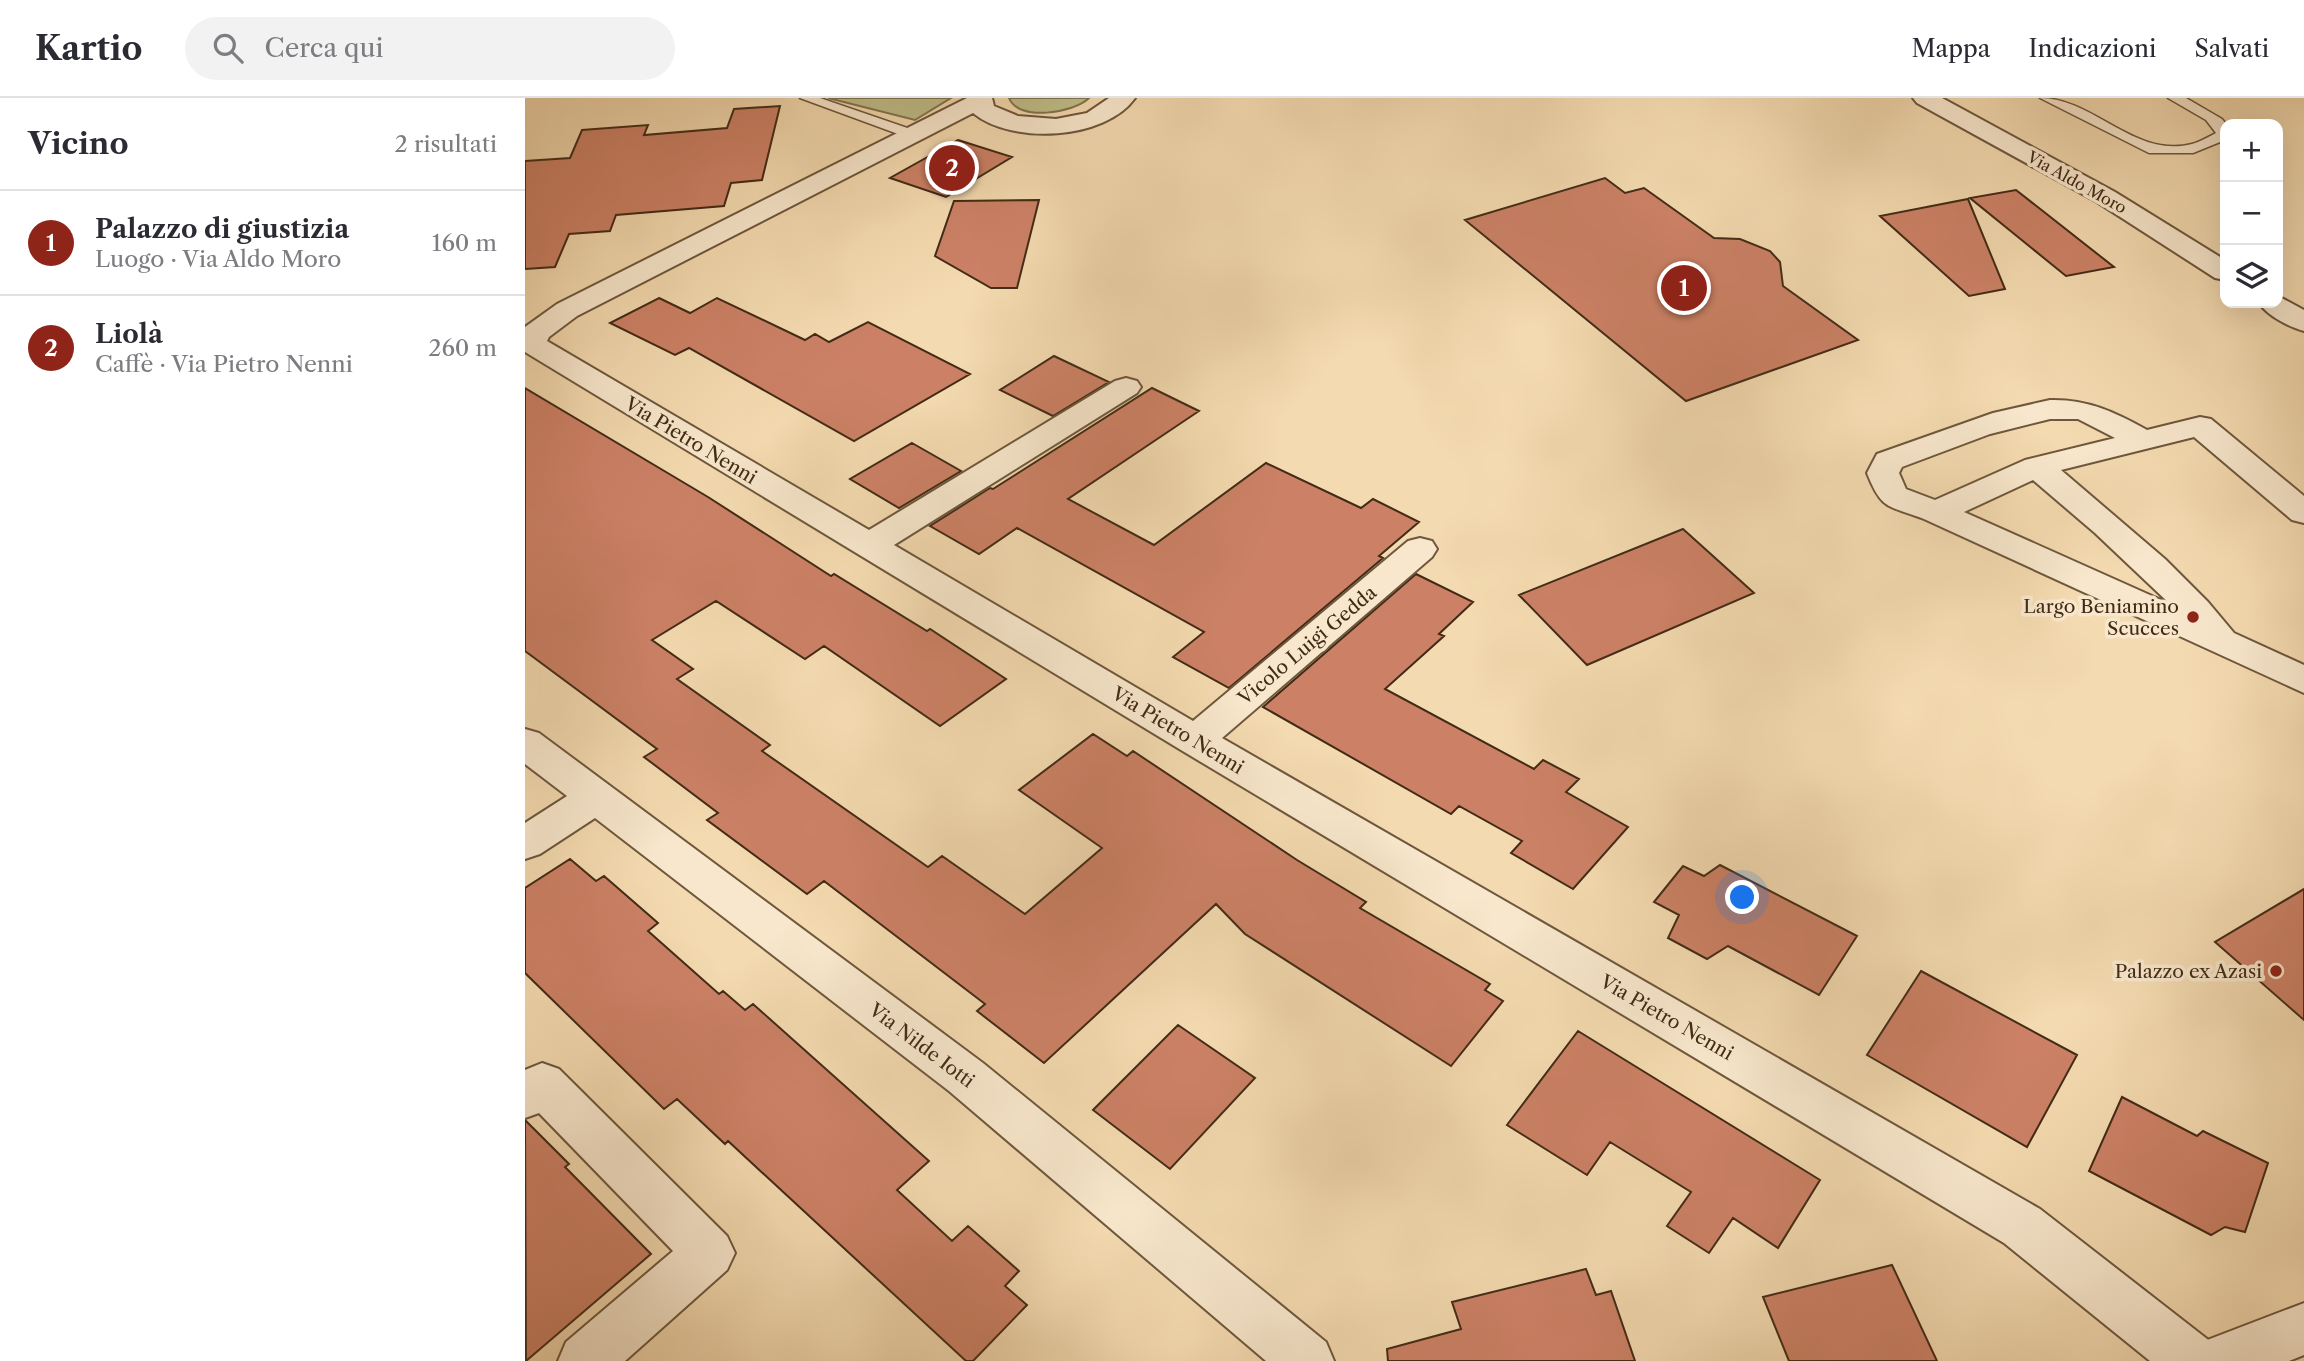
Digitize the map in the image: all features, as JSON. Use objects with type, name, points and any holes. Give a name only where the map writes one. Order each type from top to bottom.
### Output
[{"type":"street","name":"Via Aldo Moro","points":[[1925,98],[2106,197],[2220,269]]},
{"type":"street","name":"Via Aldo Moro","points":[[1956,98],[2124,188],[2220,248]]},
{"type":"street","points":[[984,106],[1010,123],[1053,126],[1095,117],[1125,99]]},
{"type":"street","name":"Via Pietro Nenni","points":[[984,106],[916,134],[567,310],[535,333],[529,346],[2022,1226],[2192,1361]]},
{"type":"street","points":[[2283,286],[2304,299]]},
{"type":"street","points":[[2281,308],[2304,322]]},
{"type":"street","points":[[868,546],[1126,387]]},
{"type":"street","points":[[2143,440],[2103,418],[2071,409],[2038,409],[1888,461],[1883,473],[1892,495],[1936,512],[2304,680]]},
{"type":"street","points":[[1936,512],[2036,467],[2200,426],[2304,513]]},
{"type":"street","points":[[2036,467],[2095,513],[2175,586],[2226,644]]},
{"type":"street","name":"Vicolo Luigi Gedda","points":[[1195,740],[1420,549]]},
{"type":"street","name":"Via Nilde Iotti","points":[[525,743],[966,1077],[1307,1361]]},
{"type":"street","points":[[525,843],[596,797]]},
{"type":"street","points":[[525,1097],[542,1084],[709,1253],[611,1353]]},
{"type":"street","points":[[2221,1361],[2304,1329]]},
{"type":"lane","points":[[807,98],[916,134]]},
{"type":"lane","points":[[2047,98],[2149,149],[2193,149],[2224,135],[2223,128],[2215,120],[2175,98]]},
{"type":"shaded area","points":[[828,98],[951,98],[915,120]]},
{"type":"shaded area","points":[[1009,98],[1089,98],[1071,108],[1034,113],[1014,106]]},
{"type":"building","points":[[780,106],[762,180],[731,183],[724,206],[616,215],[610,231],[569,234],[555,267],[525,269],[525,161],[570,158],[582,130],[648,125],[644,135],[727,128],[734,109]]},
{"type":"building","points":[[958,140],[1012,157],[946,197],[890,178]]},
{"type":"building","points":[[1605,178],[1625,193],[1644,188],[1714,238],[1740,239],[1770,251],[1780,262],[1783,286],[1858,340],[1686,401],[1465,220]]},
{"type":"building","points":[[2016,190],[2114,267],[2066,276],[1970,198]]},
{"type":"building","points":[[1968,199],[2005,289],[1969,296],[1880,216]]},
{"type":"building","points":[[1039,200],[1017,288],[991,288],[935,256],[954,201]]},
{"type":"building","points":[[659,298],[690,313],[717,298],[805,340],[815,334],[829,342],[868,322],[970,374],[854,441],[689,348],[675,355],[610,323]]},
{"type":"building","points":[[1054,356],[1109,382],[1053,416],[1000,390]]},
{"type":"building","points":[[525,388],[708,497],[831,576],[834,574],[927,631],[930,629],[1006,679],[940,726],[824,646],[805,659],[716,601],[652,640],[693,669],[677,679],[770,745],[762,751],[928,867],[942,856],[1025,914],[1102,848],[1019,790],[1093,734],[1127,756],[1133,751],[1297,860],[1366,902],[1360,908],[1490,984],[1485,990],[1503,1001],[1451,1066],[1245,934],[1216,904],[1044,1063],[977,1011],[985,1004],[824,881],[807,894],[707,820],[718,813],[644,757],[657,749],[525,651]]},
{"type":"building","points":[[1152,388],[1199,411],[1068,499],[1154,545],[1266,463],[1361,508],[1373,499],[1419,522],[1379,556],[1383,558],[1229,688],[1173,657],[1204,632],[1017,528],[979,554],[930,526]]},
{"type":"building","points":[[912,443],[961,471],[899,508],[850,479]]},
{"type":"building","points":[[1683,529],[1754,593],[1587,665],[1519,595]]},
{"type":"building","points":[[1416,574],[1473,602],[1439,634],[1444,636],[1385,689],[1534,769],[1543,760],[1579,779],[1566,792],[1628,827],[1573,889],[1511,853],[1522,841],[1459,806],[1451,814],[1263,707]]},
{"type":"building","points":[[570,859],[596,881],[604,876],[658,923],[648,931],[719,994],[723,991],[745,1010],[753,1004],[929,1161],[897,1190],[952,1241],[968,1226],[1019,1271],[1005,1286],[1027,1305],[973,1361],[966,1361],[728,1141],[725,1144],[677,1099],[664,1109],[525,973],[525,888]]},
{"type":"building","points":[[1720,865],[1857,936],[1819,995],[1728,946],[1707,959],[1668,938],[1679,915],[1654,902],[1683,866],[1704,876]]},
{"type":"building","name":"Palazzo ex Azasi","points":[[2304,889],[2304,1020],[2215,942]]},
{"type":"building","points":[[1921,971],[2077,1055],[2027,1147],[1867,1055]]},
{"type":"building","points":[[1178,1025],[1255,1078],[1170,1169],[1093,1110]]},
{"type":"building","points":[[1578,1031],[1820,1180],[1778,1248],[1733,1218],[1709,1253],[1667,1226],[1691,1192],[1610,1142],[1587,1175],[1507,1125]]},
{"type":"building","points":[[2122,1097],[2197,1136],[2203,1131],[2268,1163],[2245,1232],[2225,1227],[2211,1235],[2089,1171]]},
{"type":"building","points":[[525,1120],[569,1164],[565,1167],[651,1254],[526,1361]]},
{"type":"building","points":[[1892,1265],[1937,1361],[1789,1361],[1763,1297]]},
{"type":"building","points":[[1586,1269],[1596,1295],[1611,1291],[1635,1361],[1388,1361],[1387,1349],[1461,1329],[1452,1302]]},
{"type":"place","name":"Liolà","points":[[952,168]]},
{"type":"place","name":"Palazzo di giustizia","points":[[1684,288]]},
{"type":"place","name":"Largo Beniamino Scucces","points":[[2193,617]]},
{"type":"place","name":"Palazzo ex Azasi","points":[[2276,971]]}]
